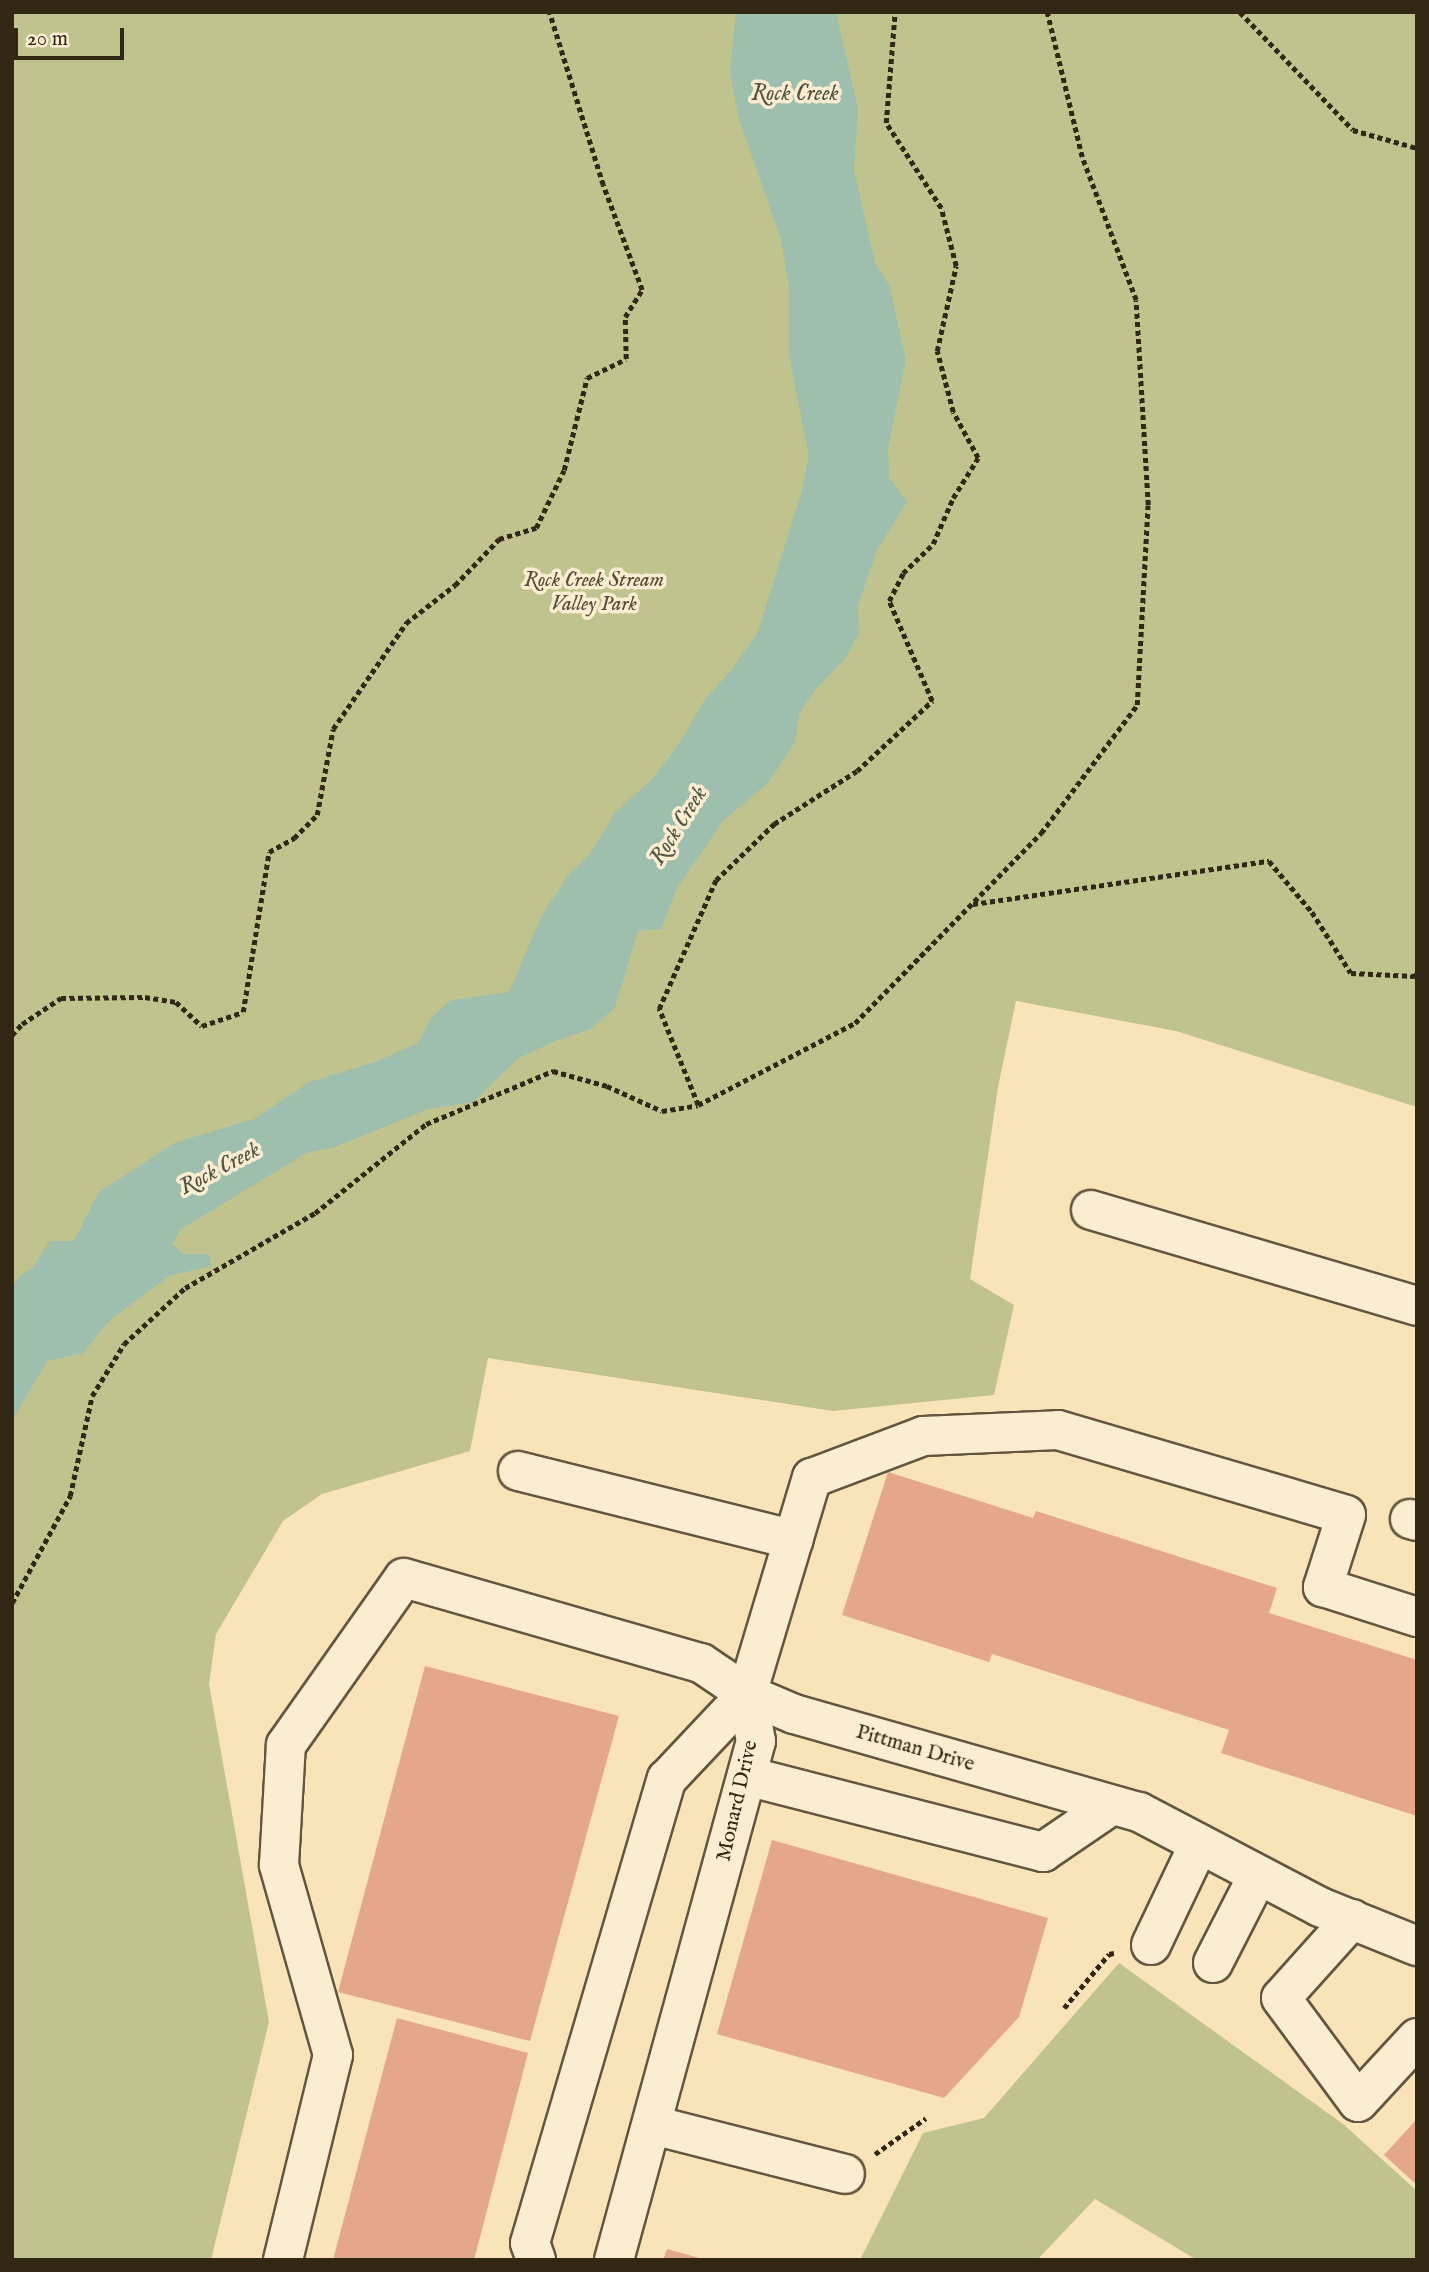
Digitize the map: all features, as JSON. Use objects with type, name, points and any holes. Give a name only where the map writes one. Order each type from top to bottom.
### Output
[{"type":"street","points":[[1091,1210],[1417,1306]]},
{"type":"street","points":[[747,1694],[812,1478],[923,1436],[1058,1430],[1346,1515],[1323,1587],[1417,1616]]},
{"type":"street","points":[[518,1471],[794,1540]]},
{"type":"street","name":"Pittman Drive","points":[[283,2260],[333,2055],[279,1865],[286,1745],[404,1578],[701,1662],[747,1694],[794,1714],[1139,1812],[1258,1875],[1417,1946]]},
{"type":"street","name":"Monard Drive","points":[[614,2260],[756,1741],[747,1694]]},
{"type":"street","name":"Monard Drive","points":[[536,2260],[530,2243],[667,1779],[747,1694]]},
{"type":"street","points":[[747,1776],[1043,1852],[1112,1805]]},
{"type":"street","points":[[1151,1945],[1199,1844]]},
{"type":"street","points":[[1213,1964],[1258,1875]]},
{"type":"street","points":[[1352,1919],[1281,1998],[1358,2102],[1417,2038]]},
{"type":"street","points":[[653,2125],[845,2174]]},
{"type":"path","points":[[12,1035],[22,1024],[61,998],[145,997],[176,1002],[202,1026],[243,1012],[269,852],[294,838],[317,815],[332,730],[406,622],[455,585],[499,539],[536,528],[564,470],[587,379],[626,359],[625,317],[642,290],[603,185],[549,12]]},
{"type":"path","points":[[698,1105],[659,1009],[673,973],[716,880],[774,824],[857,771],[932,701],[889,601],[903,573],[933,544],[953,498],[978,458],[953,412],[937,351],[956,266],[941,208],[886,123],[895,12]]},
{"type":"path","points":[[12,1603],[70,1496],[92,1396],[124,1344],[185,1289],[315,1213],[426,1124],[553,1071],[607,1086],[662,1111],[698,1105],[855,1023],[1041,833],[1137,705],[1148,505],[1136,300],[1082,157],[1047,12]]},
{"type":"path","points":[[1240,12],[1353,130],[1417,148]]},
{"type":"path","points":[[972,904],[1269,860],[1312,912],[1351,973],[1415,976],[1417,973]]},
{"type":"path","points":[[1064,2008],[1109,1954],[1151,1945]]},
{"type":"path","points":[[845,2174],[926,2118]]},
{"type":"green space","name":"Rock Creek Stream Valley Park","points":[[12,12],[1417,12],[1417,1107],[1176,1031],[1016,1001],[998,1087],[970,1279],[1014,1305],[994,1395],[833,1411],[488,1358],[470,1451],[322,1494],[283,1521],[216,1634],[209,1684],[269,2022],[211,2260],[12,2260]]},
{"type":"green space","points":[[1119,1963],[1343,2124],[1417,2191],[1417,2260],[1197,2260],[1095,2199],[1037,2260],[860,2260],[923,2133],[984,2118]]},
{"type":"water","name":"Rock Creek","points":[[736,12],[836,12],[858,109],[854,170],[875,263],[889,285],[906,360],[888,448],[889,478],[907,502],[877,550],[858,606],[859,633],[844,660],[814,691],[799,714],[795,742],[769,782],[723,821],[677,888],[661,929],[638,931],[615,1007],[591,1029],[555,1041],[519,1058],[473,1102],[428,1109],[335,1147],[306,1153],[180,1230],[172,1244],[183,1254],[209,1254],[211,1266],[169,1276],[111,1319],[83,1353],[47,1361],[12,1421],[12,1286],[32,1268],[50,1241],[74,1241],[98,1193],[174,1143],[254,1119],[309,1082],[375,1062],[418,1043],[431,1018],[451,1000],[509,992],[542,915],[570,873],[590,854],[615,813],[654,777],[682,739],[705,699],[731,671],[758,632],[802,490],[809,456],[789,355],[789,286],[781,240],[738,116],[730,71]]},
{"type":"building","points":[[888,1472],[1033,1518],[1036,1511],[1277,1588],[1269,1613],[1417,1660],[1417,1816],[1221,1753],[1229,1730],[992,1654],[989,1662],[842,1615]]},
{"type":"building","points":[[425,1666],[619,1716],[530,2041],[338,1992]]},
{"type":"building","points":[[772,1840],[1048,1918],[1019,2017],[944,2098],[717,2034]]},
{"type":"building","points":[[397,2018],[528,2053],[474,2260],[333,2260]]},
{"type":"building","points":[[1417,2119],[1417,2185],[1384,2155]]},
{"type":"building","points":[[667,2249],[703,2259],[703,2260],[663,2260]]}]
